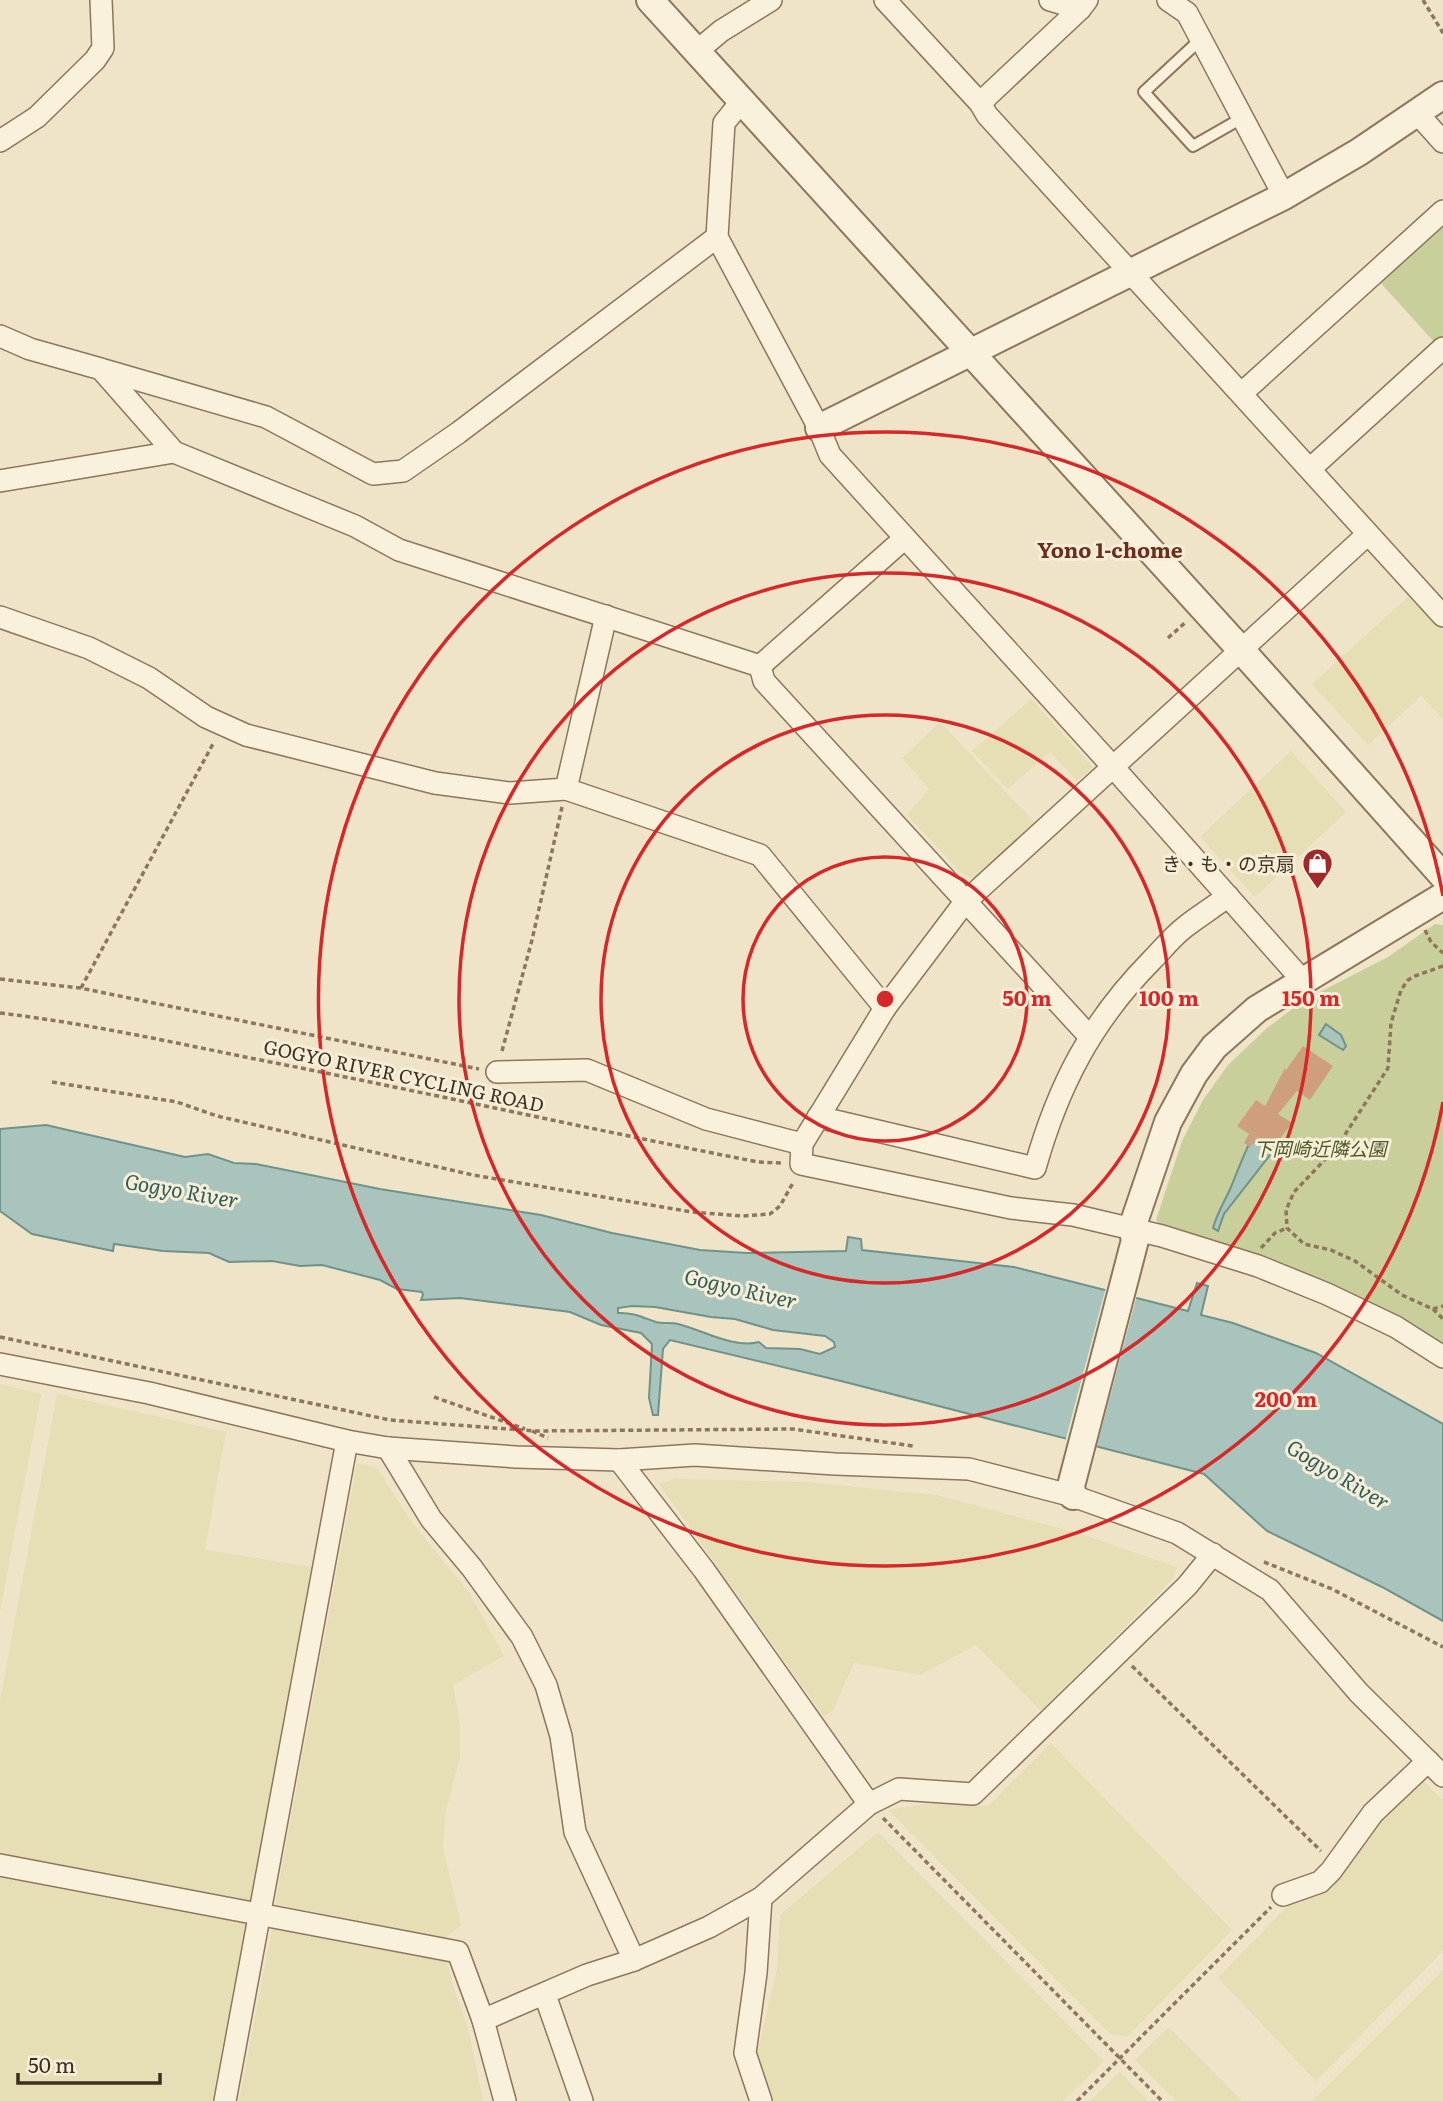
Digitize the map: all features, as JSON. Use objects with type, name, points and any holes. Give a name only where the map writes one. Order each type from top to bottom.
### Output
[{"type":"street","points":[[0,141],[37,117],[103,48],[101,0]]},
{"type":"street","points":[[650,0],[1443,876]]},
{"type":"street","points":[[696,52],[747,7],[771,0]]},
{"type":"street","points":[[885,0],[1368,534],[1441,609]]},
{"type":"street","points":[[1050,0],[1083,5]]},
{"type":"street","points":[[1168,0],[1187,13],[1284,196]]},
{"type":"street","points":[[980,103],[1083,5]]},
{"type":"street","points":[[819,428],[1284,196],[1359,152],[1443,95]]},
{"type":"street","points":[[741,102],[724,123],[717,237],[831,455],[1303,981]]},
{"type":"street","points":[[1417,113],[1443,142]]},
{"type":"street","points":[[1242,393],[1443,211]]},
{"type":"street","points":[[0,336],[30,349],[266,417],[373,474],[403,471],[717,237]]},
{"type":"street","points":[[1310,469],[1443,348]]},
{"type":"street","points":[[101,369],[174,452],[355,526],[399,550],[760,666]]},
{"type":"street","points":[[0,481],[174,452]]},
{"type":"street","points":[[802,1154],[818,1117],[885,1008],[965,902],[1368,534]]},
{"type":"street","points":[[760,666],[905,538]]},
{"type":"street","points":[[566,789],[606,616]]},
{"type":"street","points":[[0,617],[89,648],[149,678],[206,718],[246,735],[435,782],[510,793],[566,789],[760,855],[885,1008]]},
{"type":"street","points":[[760,666],[764,681],[1089,1036]]},
{"type":"street","points":[[818,1117],[1035,1168],[1048,1123],[1089,1036],[1123,989],[1182,929],[1228,896]]},
{"type":"street","points":[[1072,1491],[1134,1234],[1168,1122],[1194,1074],[1214,1047],[1257,1009],[1443,896]]},
{"type":"street","points":[[497,1072],[587,1070],[706,1119],[802,1154],[1011,1208],[1073,1215],[1134,1234],[1253,1264],[1327,1294],[1396,1327],[1443,1357]]},
{"type":"street","points":[[0,1364],[149,1393],[347,1441],[388,1448],[516,1457],[619,1460],[695,1455],[969,1469],[1072,1491],[1177,1532],[1270,1590],[1359,1693],[1435,1769],[1373,1813],[1320,1882],[1283,1895]]},
{"type":"street","points":[[225,2101],[347,1441]]},
{"type":"street","points":[[388,1448],[431,1519],[472,1568],[522,1637],[546,1685],[561,1736],[575,1832],[634,1960]]},
{"type":"street","points":[[619,1460],[704,1570],[869,1804]]},
{"type":"street","points":[[483,2020],[709,1927],[761,1898],[869,1804],[899,1789],[973,1794],[1187,1586],[1213,1553]]},
{"type":"street","points":[[0,1865],[458,1952],[483,2020],[505,2101]]},
{"type":"street","points":[[761,1898],[756,1973],[745,2053],[761,2101]]},
{"type":"street","points":[[545,1995],[582,2101]]},
{"type":"lane","points":[[1200,39],[1144,92],[1193,146],[1242,118]]},
{"type":"path","points":[[1423,0],[1443,33]]},
{"type":"path","points":[[1168,638],[1191,618]]},
{"type":"path","points":[[80,988],[223,725]]},
{"type":"path","points":[[0,979],[80,988],[497,1072],[532,940],[566,789]]},
{"type":"path","points":[[1423,927],[1443,953]]},
{"type":"path","points":[[1443,966],[1415,976],[1408,980],[1401,990],[1391,1024],[1388,1068],[1337,1147],[1294,1192],[1286,1210],[1287,1228],[1304,1244],[1331,1250],[1355,1261],[1402,1295],[1433,1309],[1443,1319]]},
{"type":"path","name":"GOGYO RIVER CYCLING ROAD","points":[[0,1013],[60,1021],[344,1076],[758,1162],[802,1154]]},
{"type":"path","points":[[52,1082],[177,1102],[217,1116],[473,1175],[692,1212],[743,1216],[769,1214],[780,1206],[789,1192],[802,1154]]},
{"type":"path","points":[[1253,1264],[1262,1247],[1275,1233],[1287,1228]]},
{"type":"path","points":[[1433,1309],[1443,1306]]},
{"type":"path","points":[[0,1337],[390,1420],[530,1431],[793,1429],[918,1447]]},
{"type":"path","points":[[434,1397],[555,1440]]},
{"type":"path","points":[[1259,1560],[1332,1589],[1443,1647]]},
{"type":"path","points":[[1118,1653],[1335,1865]]},
{"type":"path","points":[[869,1804],[1162,2101]]},
{"type":"path","points":[[1077,2101],[1283,1895]]},
{"type":"shaded area","points":[[1410,595],[1443,631],[1443,719],[1421,696],[1368,745],[1312,684]]},
{"type":"shaded area","points":[[1031,699],[1093,767],[1077,781],[1050,752],[1008,789],[972,751]]},
{"type":"shaded area","points":[[940,722],[1035,823],[973,879],[960,872],[907,815],[929,789],[902,758]]},
{"type":"shaded area","points":[[1291,751],[1346,812],[1255,897],[1200,837]]},
{"type":"shaded area","points":[[0,1384],[41,1394],[0,1611]]},
{"type":"shaded area","points":[[57,1394],[226,1432],[205,1550],[312,1567],[251,1901],[0,1854],[0,1700]]},
{"type":"shaded area","points":[[357,1463],[377,1468],[411,1521],[470,1594],[504,1656],[453,1685],[460,1725],[460,1758],[446,1810],[443,1848],[461,1925],[445,1938],[275,1904]]},
{"type":"shaded area","points":[[674,1479],[808,1482],[936,1495],[1078,1533],[1177,1567],[1172,1580],[1041,1711],[976,1645],[920,1675],[854,1663],[833,1710],[824,1717],[659,1484]]},
{"type":"shaded area","points":[[1051,1743],[1232,1930],[1127,2037],[1110,2034],[888,1810],[925,1804],[988,1806]]},
{"type":"shaded area","points":[[1420,1778],[1443,1800],[1443,1951],[1316,2081],[1218,1978],[1290,1903],[1332,1889],[1373,1826]]},
{"type":"shaded area","points":[[878,1832],[1104,2061],[1063,2101],[774,2101],[757,2054],[777,1969],[780,1915]]},
{"type":"shaded area","points":[[0,1873],[247,1918],[212,2101],[0,2101]]},
{"type":"shaded area","points":[[273,1923],[447,1961],[468,2028],[483,2101],[239,2101]]},
{"type":"shaded area","points":[[1443,1970],[1443,2101],[1312,2101]]},
{"type":"shaded area","points":[[1169,2027],[1242,2101],[1176,2101],[1135,2060]]},
{"type":"shaded area","points":[[1120,2072],[1148,2101],[1090,2101]]},
{"type":"green space","points":[[1443,222],[1443,335],[1435,343],[1378,280]]},
{"type":"green space","name":"下岡崎近隣公園","points":[[1435,924],[1443,925],[1443,1350],[1166,1231],[1156,1220],[1182,1141],[1203,1100],[1228,1065],[1267,1028],[1304,1000],[1388,957]]},
{"type":"water","points":[[1326,1024],[1341,1035],[1346,1046],[1343,1050],[1319,1035]]},
{"type":"water","name":"Gogyo River","points":[[46,1125],[185,1157],[208,1154],[234,1163],[256,1164],[380,1189],[541,1215],[612,1233],[700,1250],[747,1253],[846,1251],[848,1237],[861,1239],[862,1250],[1014,1267],[1188,1311],[1197,1283],[1208,1286],[1201,1315],[1233,1323],[1316,1353],[1443,1424],[1443,1621],[1382,1587],[1267,1531],[1204,1474],[670,1340],[663,1349],[658,1415],[653,1415],[649,1398],[652,1344],[641,1333],[601,1325],[570,1312],[460,1298],[421,1300],[422,1292],[397,1289],[380,1280],[322,1265],[300,1266],[272,1261],[229,1262],[209,1253],[163,1251],[114,1244],[113,1251],[32,1234],[0,1211],[0,1129]],"holes":[[[655,1307],[735,1319],[773,1330],[825,1336],[834,1342],[835,1347],[820,1354],[800,1349],[766,1348],[759,1342],[729,1341],[678,1324],[659,1323],[633,1314],[618,1313],[618,1308]]]},
{"type":"water","points":[[1251,1140],[1273,1151],[1224,1214],[1218,1231],[1213,1228]]},
{"type":"pier","points":[[1106,1287],[1137,1295],[1096,1450],[1065,1442]]},
{"type":"building","points":[[1303,1046],[1333,1066],[1310,1100],[1297,1091],[1278,1114],[1292,1123],[1273,1148],[1257,1139],[1250,1147],[1244,1143],[1249,1134],[1237,1126],[1256,1100],[1265,1106],[1285,1068],[1286,1070]]},
{"type":"place","name":"き・も・の京扇","points":[[1318,890]]},
{"type":"district","name":"Yono 1-chome","points":[[1110,548]]}]
